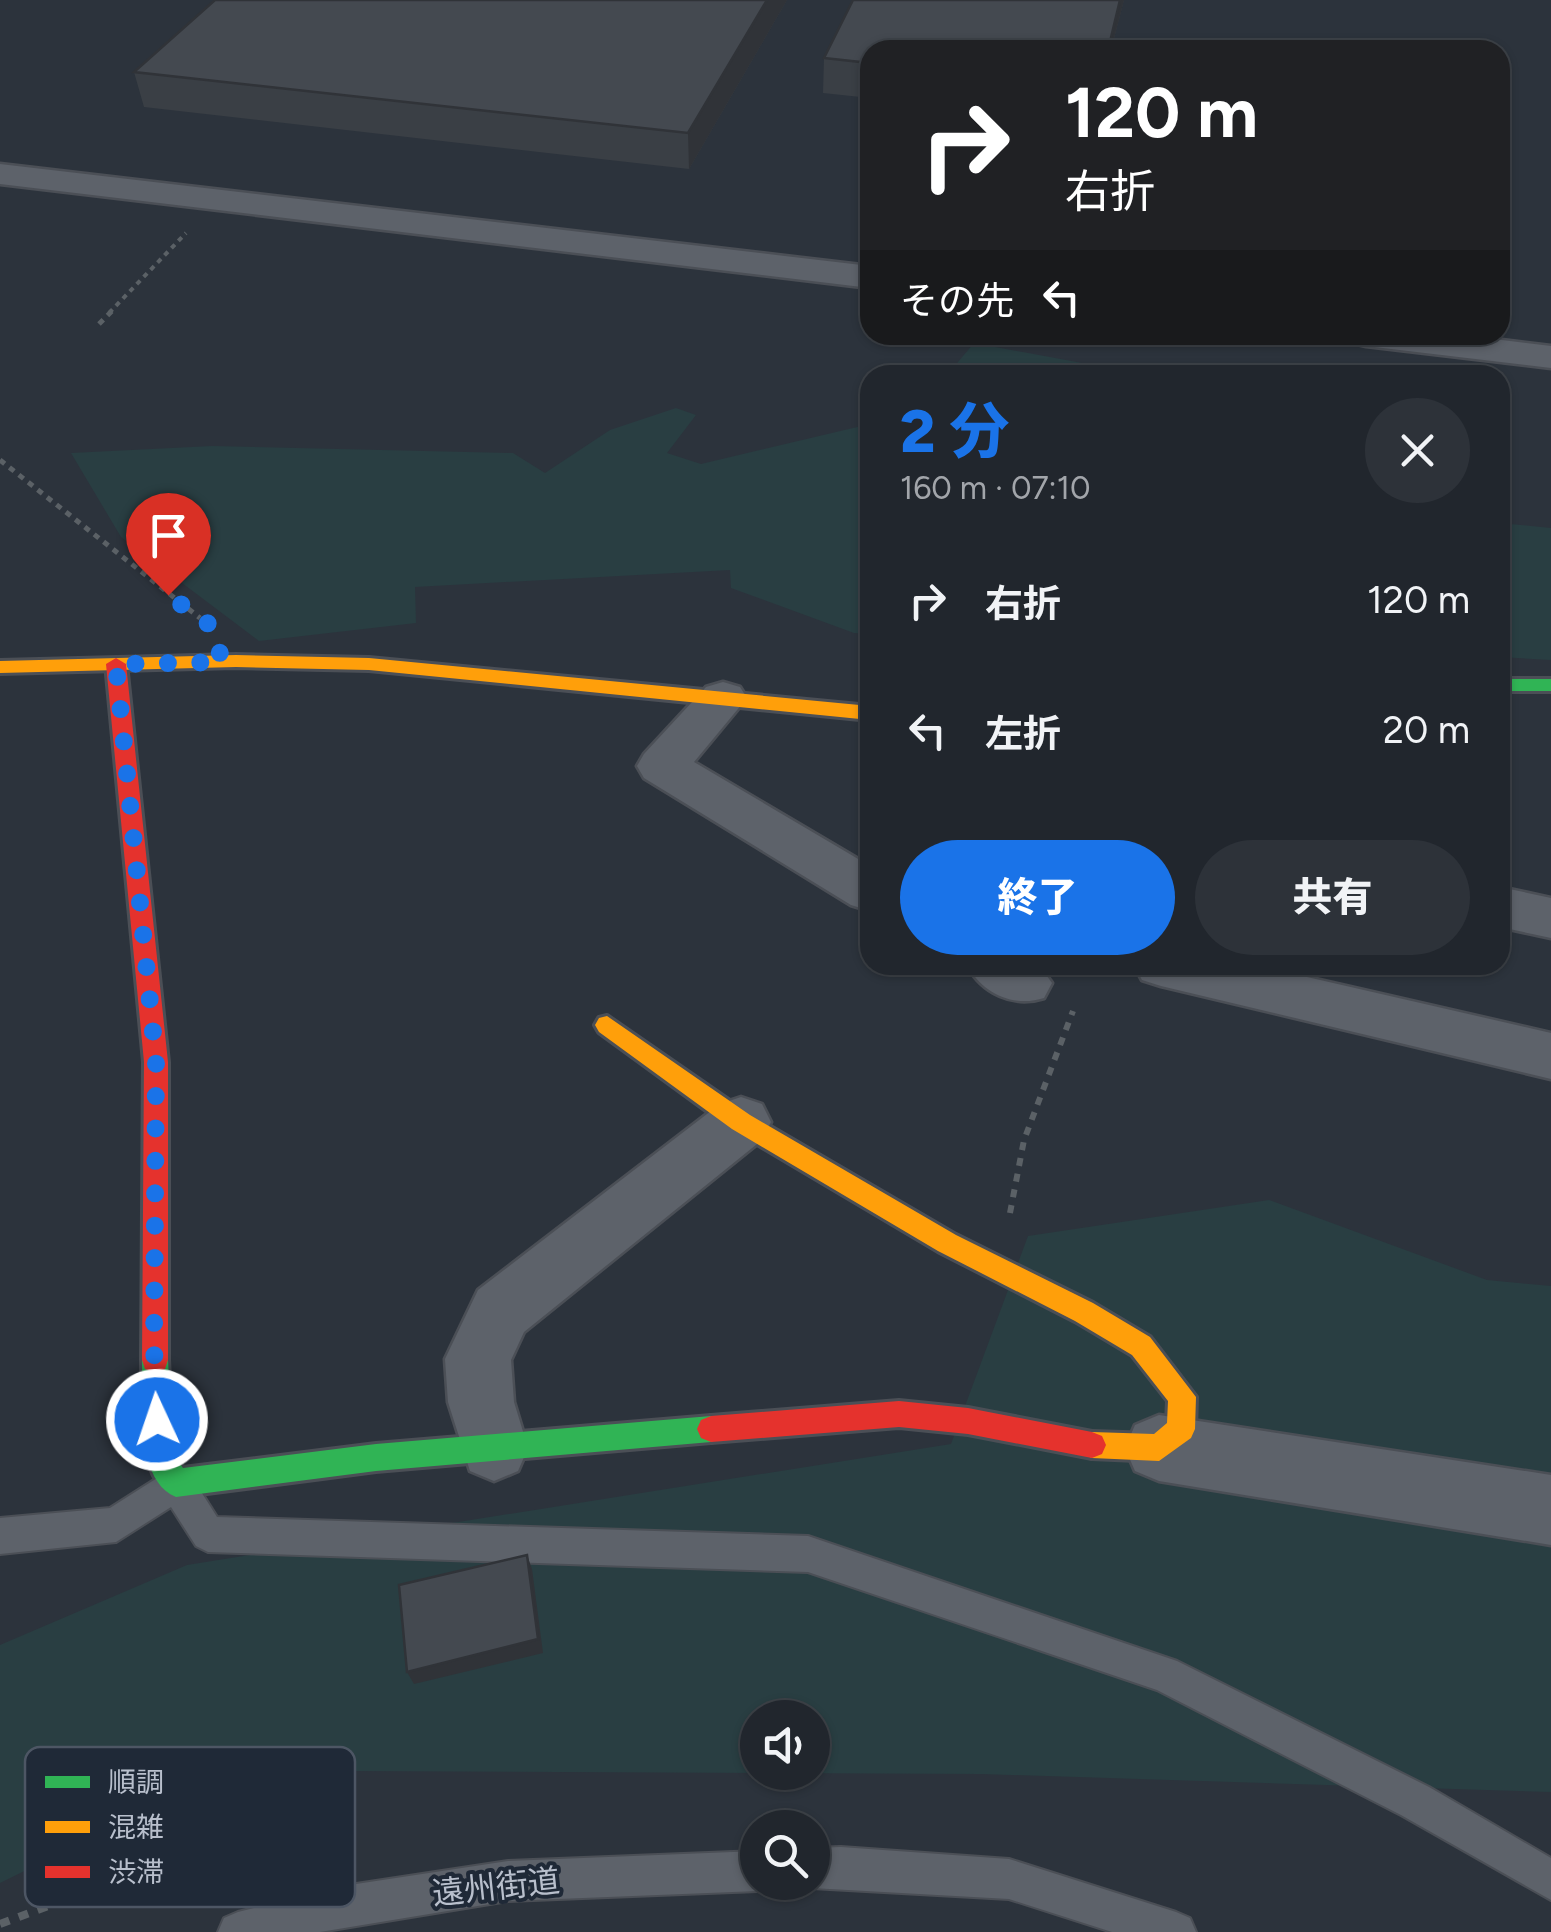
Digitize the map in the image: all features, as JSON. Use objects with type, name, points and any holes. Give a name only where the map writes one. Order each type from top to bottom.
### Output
[{"type":"street","points":[[0,174],[860,276]]},
{"type":"street","points":[[1450,345],[1551,357]]},
{"type":"street","points":[[0,667],[223,662],[369,664],[860,712]]},
{"type":"street","points":[[116,664],[156,1062],[154,1347],[159,1456],[176,1483],[264,1468],[555,1446],[799,1419],[899,1414],[968,1421],[1103,1447],[1159,1448],[1551,1510]]},
{"type":"street","points":[[1510,685],[1551,685]]},
{"type":"street","points":[[723,698],[662,766],[860,884]]},
{"type":"street","points":[[1510,909],[1551,918]]},
{"type":"street","points":[[1204,975],[1551,1056]]},
{"type":"street","points":[[607,1025],[741,1122],[947,1244],[1084,1312],[1141,1346],[1182,1397],[1181,1428],[1159,1448]]},
{"type":"street","points":[[494,1448],[481,1402],[478,1359],[501,1312],[741,1122]]},
{"type":"lane","points":[[0,1536],[116,1525],[176,1483],[208,1534],[808,1554],[1164,1674],[1415,1801],[1551,1880]]},
{"type":"lane","points":[[830,1867],[1009,1880],[1176,1932]]},
{"type":"lane","name":"遠州街道","points":[[355,1904],[508,1881],[740,1872]]},
{"type":"lane","name":"遠州街道","points":[[238,1932],[339,1907]]},
{"type":"path","points":[[99,324],[218,200]]},
{"type":"path","points":[[0,460],[210,625],[223,662]]},
{"type":"path","points":[[999,1269],[1024,1140],[1074,1008],[1031,981]]},
{"type":"path","points":[[0,1924],[46,1907]]},
{"type":"green space","points":[[972,345],[985,345],[1093,365],[955,365]]},
{"type":"green space","points":[[676,408],[696,415],[667,453],[701,464],[860,426],[860,633],[731,588],[730,570],[415,587],[416,623],[259,641],[121,537],[71,453],[212,446],[513,453],[545,473],[610,430]]},
{"type":"green space","points":[[1510,524],[1551,528],[1551,660],[1510,658]]},
{"type":"green space","points":[[1269,1200],[1487,1280],[1551,1286],[1551,1792],[981,1774],[830,1773],[830,1700],[740,1700],[740,1773],[355,1771],[355,1747],[25,1747],[25,1871],[0,1883],[0,1645],[187,1565],[951,1444],[1028,1236]]},
{"type":"building","points":[[215,0],[767,0],[688,133],[134,72]]},
{"type":"building","points":[[853,0],[1120,0],[1110,40],[860,40],[860,62],[824,58]]},
{"type":"building","points":[[527,1555],[538,1639],[407,1672],[399,1585]]},
{"type":"traffic: fast","points":[[1510,685],[1551,685]]},
{"type":"traffic: fast","points":[[155,1360],[159,1456],[176,1483],[376,1458],[711,1429]]},
{"type":"traffic: slow","points":[[0,667],[236,661],[369,664],[860,712]]},
{"type":"traffic: slow","points":[[607,1025],[741,1122],[947,1243],[1084,1312],[1141,1346],[1182,1397],[1181,1429],[1159,1448],[1092,1445]]},
{"type":"traffic: jam","points":[[116,664],[156,1062],[155,1360]]},
{"type":"traffic: jam","points":[[711,1429],[899,1414],[968,1421],[1092,1445]]},
{"type":"route","points":[[157,1420],[156,1062],[116,664],[223,662],[210,625],[168,595]]}]
